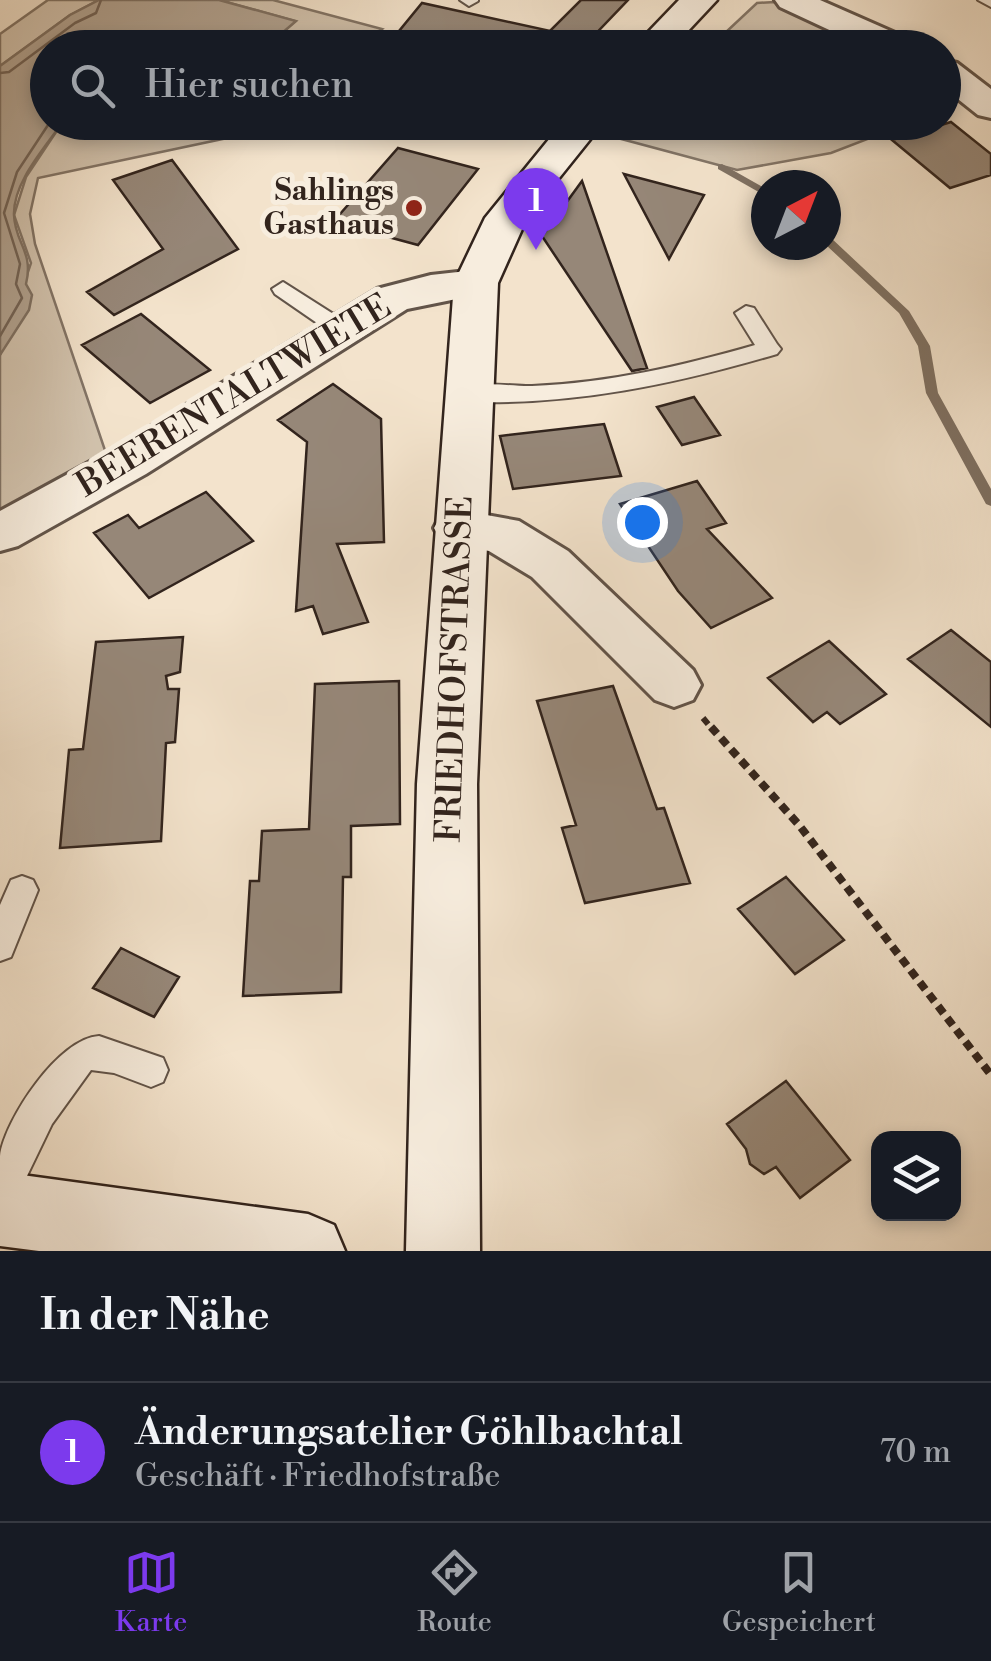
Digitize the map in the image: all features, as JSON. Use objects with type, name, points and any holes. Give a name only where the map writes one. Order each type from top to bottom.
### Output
[{"type":"street","points":[[669,30],[700,0]]},
{"type":"street","points":[[792,0],[858,30]]},
{"type":"street","points":[[961,84],[991,107]]},
{"type":"street","name":"FRIEDHOFSTRASSE","points":[[443,1251],[448,784],[476,283],[486,250],[555,140]]},
{"type":"street","name":"BEERENTALTWIETE","points":[[0,533],[129,462],[344,327],[412,291],[476,283]]},
{"type":"street","points":[[460,528],[501,534],[550,564],[674,685]]},
{"type":"street","points":[[0,1210],[85,1251]]},
{"type":"street","points":[[0,1210],[308,1251]]},
{"type":"lane","points":[[283,289],[344,327]]},
{"type":"lane","points":[[469,394],[538,396],[604,390],[769,349],[746,313]]},
{"type":"lane","points":[[0,946],[22,890]]},
{"type":"lane","points":[[0,1192],[62,1072],[80,1056],[96,1052],[151,1070]]},
{"type":"path","points":[[674,685],[799,825],[991,1075]]},
{"type":"shaded area","points":[[48,0],[99,0],[49,30],[30,30],[30,44],[0,66],[0,34]]},
{"type":"shaded area","points":[[219,0],[273,0],[382,29],[285,30],[295,21]]},
{"type":"shaded area","points":[[775,2],[836,30],[728,30],[757,3]]},
{"type":"shaded area","points":[[51,140],[218,140],[38,178],[30,214],[35,244],[112,471],[0,533],[0,355],[31,263],[14,215],[26,177]]},
{"type":"shaded area","points":[[625,140],[865,140],[831,153],[737,170]]},
{"type":"water","points":[[99,0],[219,0],[296,21],[286,30],[49,30]]},
{"type":"water","points":[[30,44],[30,140],[50,140],[31,166],[15,203],[15,225],[28,263],[26,284],[32,295],[29,310],[0,355],[0,66]]},
{"type":"building","points":[[581,0],[628,0],[599,30],[551,30]]},
{"type":"building","points":[[422,3],[545,30],[400,30]]},
{"type":"building","points":[[961,130],[991,154],[991,175],[950,188],[892,140],[961,140]]},
{"type":"building","points":[[398,148],[478,169],[418,245],[333,222]]},
{"type":"building","points":[[172,160],[238,249],[114,315],[87,292],[163,249],[113,180]]},
{"type":"building","points":[[624,174],[704,195],[669,259]]},
{"type":"building","points":[[582,181],[647,368],[632,371],[542,236]]},
{"type":"building","points":[[141,314],[210,370],[150,403],[82,345]]},
{"type":"building","points":[[333,384],[381,419],[384,542],[337,544],[368,622],[323,634],[313,606],[296,611],[307,442],[278,420]]},
{"type":"building","points":[[694,397],[720,435],[682,445],[657,407]]},
{"type":"building","points":[[604,424],[621,476],[513,489],[500,436]]},
{"type":"building","points":[[697,481],[726,523],[707,529],[772,598],[711,628],[678,591],[620,504]]},
{"type":"building","points":[[206,492],[253,541],[149,598],[94,533],[128,515],[139,528]]},
{"type":"building","points":[[951,630],[991,662],[991,727],[908,659]]},
{"type":"building","points":[[183,637],[180,672],[166,676],[168,689],[179,689],[175,742],[166,743],[161,841],[60,848],[69,750],[83,749],[96,642]]},
{"type":"building","points":[[829,641],[886,694],[840,724],[827,712],[813,722],[768,678]]},
{"type":"building","points":[[399,681],[400,824],[351,826],[351,877],[343,877],[341,992],[243,996],[250,881],[259,881],[262,831],[309,829],[315,684]]},
{"type":"building","points":[[613,686],[657,809],[664,808],[690,883],[585,903],[562,828],[576,825],[537,701]]},
{"type":"building","points":[[786,877],[844,940],[795,974],[738,909]]},
{"type":"building","points":[[121,948],[179,977],[154,1017],[93,988]]},
{"type":"building","points":[[786,1081],[850,1160],[800,1198],[776,1167],[764,1174],[750,1164],[746,1149],[727,1124]]},
{"type":"waterway","points":[[722,167],[751,184]]},
{"type":"waterway","points":[[841,253],[903,311],[924,346],[932,393],[991,501]]},
{"type":"place","name":"Sahlings Gasthaus","points":[[414,208]]},
{"type":"place","name":"Änderungsatelier Göhlbachtal","points":[[536,250]]}]
